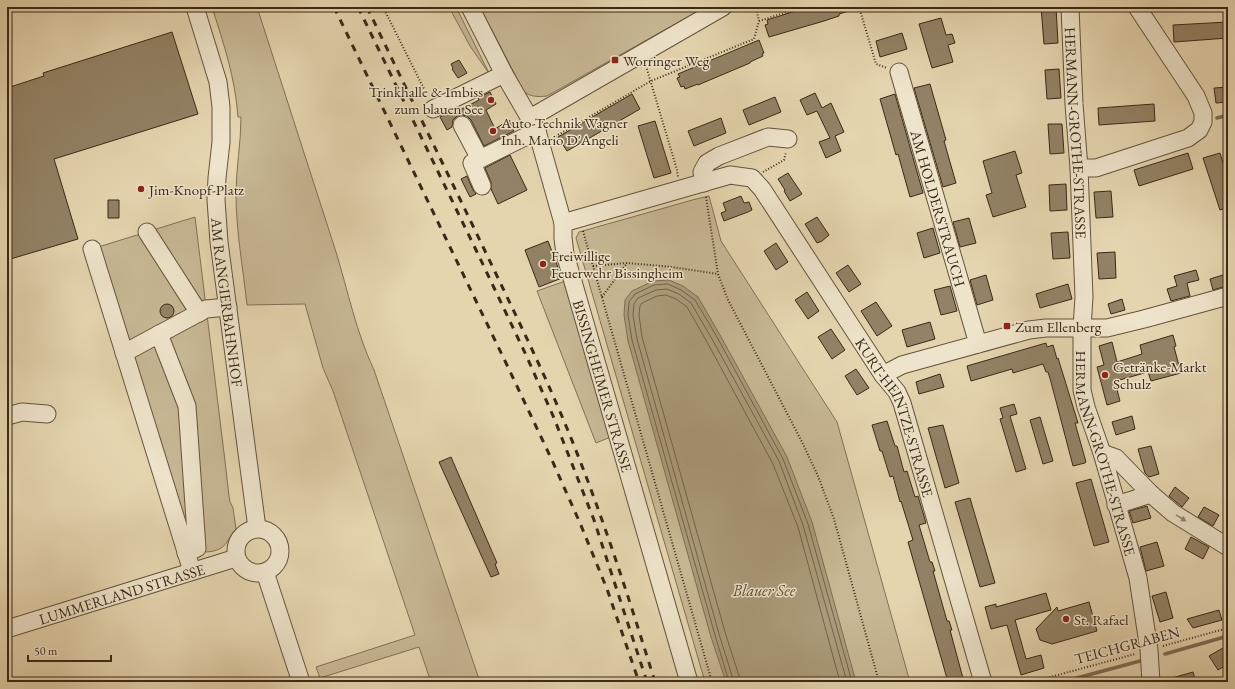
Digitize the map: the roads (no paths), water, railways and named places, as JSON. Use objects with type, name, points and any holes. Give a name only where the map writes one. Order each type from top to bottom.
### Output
[{"type":"street","name":"AM RANGIERBAHNHOF","points":[[196,7],[218,82],[221,142],[216,200],[219,242],[257,528]]},
{"type":"street","name":"BISSINGHEIMER STRASSE","points":[[470,7],[504,74],[536,131],[563,223],[565,254],[689,682]]},
{"type":"street","points":[[482,186],[472,163],[536,131],[643,53],[723,7]]},
{"type":"street","name":"HERMANN-GROTHE-STRASSE","points":[[1070,7],[1074,104],[1079,168],[1084,297],[1082,328],[1082,390],[1138,578],[1149,650],[1151,682]]},
{"type":"street","points":[[1079,168],[1096,168],[1188,138],[1199,130],[1203,122],[1203,113],[1196,96],[1137,7]]},
{"type":"street","name":"AM HOLDERSTRAUCH","points":[[899,72],[978,344]]},
{"type":"street","points":[[434,108],[504,74]]},
{"type":"street","points":[[462,125],[480,159]]},
{"type":"street","points":[[563,223],[704,183],[702,172],[707,163],[719,156],[768,137],[788,139]]},
{"type":"street","name":"KURT-HEINTZE-STRASSE","points":[[704,183],[730,176],[752,178],[762,189],[883,375],[897,392],[902,403],[983,682]]},
{"type":"street","points":[[147,232],[199,313]]},
{"type":"street","points":[[92,249],[192,572]]},
{"type":"street","points":[[883,375],[902,365],[1029,330],[1046,328],[1107,328],[1228,296]]},
{"type":"street","points":[[124,353],[206,309],[228,307]]},
{"type":"street","points":[[159,334],[187,406],[197,548],[186,553]]},
{"type":"street","points":[[7,416],[22,412],[47,414]]},
{"type":"street","points":[[1102,453],[1116,458],[1151,494],[1173,513],[1228,547]]},
{"type":"street","points":[[1116,506],[1151,494]]},
{"type":"street","points":[[257,528],[273,534],[279,544],[280,550],[278,561],[270,570],[256,573],[248,571],[239,563],[236,558],[236,546],[238,541],[246,532],[257,528]]},
{"type":"street","name":"LUMMERLAND STRASSE","points":[[7,629],[236,558]]},
{"type":"street","points":[[265,572],[301,682]]},
{"type":"water","name":"Blauer See","points":[[669,280],[683,286],[698,297],[787,457],[812,522],[856,682],[726,682],[711,637],[628,341],[624,315],[625,300],[632,291],[653,281]]},
{"type":"waterway","points":[[1217,118],[1228,115]]},
{"type":"waterway","name":"TEICHGRABEN","points":[[1165,654],[1228,636]]},
{"type":"waterway","name":"TEICHGRABEN","points":[[1062,682],[1140,661]]},
{"type":"railway","points":[[334,7],[551,458],[607,589],[639,682]]},
{"type":"railway","points":[[358,7],[477,252],[554,418],[594,520],[647,682]]},
{"type":"railway","points":[[367,7],[522,327],[561,414],[600,513],[655,682]]},
{"type":"place","name":"Worringer Weg","points":[[615,60]]},
{"type":"place","name":"Trinkhalle & Imbiss zum blauen See","points":[[491,100]]},
{"type":"place","name":"Auto-Technik Wagner Inh. Mario D'Angeli","points":[[493,131]]},
{"type":"place","name":"Jim-Knopf-Platz","points":[[141,189]]},
{"type":"place","name":"Freiwillige Feuerwehr Bissingheim","points":[[543,264]]},
{"type":"place","name":"Zum Ellenberg","points":[[1007,326]]},
{"type":"place","name":"Getränke-Markt Schulz","points":[[1105,375]]},
{"type":"place","name":"St. Rafael","points":[[1066,619]]}]
